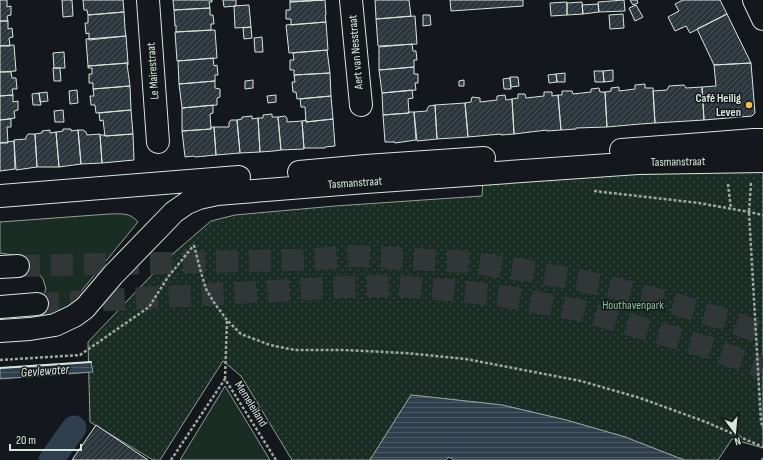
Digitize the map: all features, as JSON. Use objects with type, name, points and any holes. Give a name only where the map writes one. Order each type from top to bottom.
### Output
[{"type":"main road","name":"Le Mairestraat","points":[[148,0],[158,142]]},
{"type":"main road","name":"Aert van Nesstraat","points":[[351,0],[361,105]]},
{"type":"main road","points":[[754,0],[763,19]]},
{"type":"main road","name":"Tasmanstraat","points":[[0,196],[366,166],[754,140],[762,154],[366,182],[205,196],[187,203],[174,212],[113,276],[85,308],[74,316],[55,325],[30,329],[0,331]]},
{"type":"main road","points":[[0,307],[37,304]]},
{"type":"path","points":[[763,215],[749,212],[761,422],[763,428]]},
{"type":"path","points":[[0,360],[80,355],[149,306],[168,278],[194,245],[206,289],[227,320],[241,334],[270,345],[294,350],[343,350],[405,353],[466,359],[581,381],[640,398],[698,419],[763,447]]},
{"type":"path","points":[[225,379],[227,320]]},
{"type":"path","name":"Memeleiland","points":[[171,460],[225,379],[276,460]]},
{"type":"green space","name":"Houthavenpark","points":[[753,170],[763,173],[763,448],[732,439],[718,460],[684,460],[625,437],[566,420],[502,405],[411,395],[370,460],[292,460],[241,376],[223,361],[160,460],[153,460],[90,422],[88,342],[168,258],[211,221],[235,215],[335,206],[482,196],[483,180]]},
{"type":"green space","points":[[109,214],[128,215],[138,222],[69,306],[55,312],[34,315],[46,289],[43,279],[26,257],[0,253],[0,222]]},
{"type":"green space","points":[[225,386],[270,460],[180,460]]},
{"type":"water","name":"Gevlewater","points":[[91,362],[93,372],[0,379],[0,368]]},
{"type":"water","points":[[411,395],[502,405],[566,420],[625,437],[684,460],[454,460],[449,457],[446,460],[370,460]]},
{"type":"building","points":[[0,0],[7,0],[7,7],[11,6],[11,15],[7,16],[8,21],[0,21]]},
{"type":"building","points":[[62,0],[72,0],[73,16],[63,17]]},
{"type":"building","points":[[83,0],[123,0],[124,12],[88,15],[87,10],[84,10]]},
{"type":"building","points":[[173,0],[212,0],[212,2],[209,2],[210,8],[174,10]]},
{"type":"building","points":[[223,0],[236,0],[236,6],[224,7]]},
{"type":"building","points":[[290,0],[323,0],[290,2]]},
{"type":"building","points":[[325,0],[326,22],[291,25],[291,19],[286,19],[286,10],[290,10],[290,2]]},
{"type":"building","points":[[375,0],[409,0],[411,16],[376,19]]},
{"type":"building","points":[[450,0],[523,0],[523,6],[451,11]]},
{"type":"building","points":[[624,0],[625,11],[599,12],[598,2]]},
{"type":"building","points":[[630,0],[637,0],[638,3],[633,5]]},
{"type":"building","points":[[683,0],[720,0],[727,14],[690,33],[686,26],[675,31],[668,17],[679,11],[675,4]]},
{"type":"building","points":[[567,2],[567,15],[551,16],[550,3]]},
{"type":"building","points":[[582,2],[583,14],[567,15],[567,3]]},
{"type":"building","points":[[598,4],[599,12],[583,14],[582,5]]},
{"type":"building","points":[[249,5],[251,27],[235,28],[234,6]]},
{"type":"building","points":[[636,5],[643,17],[635,21],[629,8]]},
{"type":"building","points":[[210,8],[210,15],[213,15],[214,24],[211,24],[211,30],[176,32],[174,10]]},
{"type":"building","points":[[124,12],[126,36],[89,40],[89,33],[86,34],[85,23],[88,23],[88,15]]},
{"type":"building","points":[[623,14],[624,28],[610,29],[609,15]]},
{"type":"building","points":[[727,14],[751,63],[714,65],[697,29]]},
{"type":"building","points":[[423,15],[430,15],[431,25],[423,26]]},
{"type":"building","points":[[415,16],[417,44],[378,46],[376,19]]},
{"type":"building","points":[[0,21],[8,21],[8,29],[12,28],[13,37],[9,38],[10,46],[0,46]]},
{"type":"building","points":[[326,22],[328,50],[289,53],[286,25]]},
{"type":"building","points":[[251,27],[252,38],[244,39],[243,28]]},
{"type":"building","points":[[215,30],[217,58],[177,61],[175,32]]},
{"type":"building","points":[[126,36],[128,63],[88,66],[86,39]]},
{"type":"building","points":[[262,37],[263,52],[255,52],[254,38]]},
{"type":"building","points":[[412,44],[413,51],[416,51],[417,60],[414,60],[414,67],[379,70],[379,47]]},
{"type":"building","points":[[14,45],[16,71],[0,72],[0,46]]},
{"type":"building","points":[[327,50],[330,73],[294,75],[294,70],[290,70],[290,60],[294,60],[293,53]]},
{"type":"building","points":[[64,52],[65,68],[54,68],[53,53]]},
{"type":"building","points":[[213,58],[214,66],[217,65],[218,75],[215,75],[215,81],[179,84],[178,61]]},
{"type":"building","points":[[128,63],[130,86],[93,89],[93,83],[89,83],[89,74],[92,74],[92,68],[88,68],[88,66]]},
{"type":"building","points":[[751,63],[755,113],[752,116],[704,120],[702,87],[716,86],[714,65]]},
{"type":"building","points":[[414,67],[414,74],[418,74],[418,83],[415,83],[416,90],[382,93],[379,70]]},
{"type":"building","points":[[53,68],[60,68],[61,81],[54,81]]},
{"type":"building","points":[[613,70],[613,81],[604,82],[603,71]]},
{"type":"building","points":[[594,71],[603,71],[604,82],[595,82]]},
{"type":"building","points":[[0,72],[11,72],[12,78],[16,78],[17,89],[12,89],[13,95],[0,96]]},
{"type":"building","points":[[330,73],[331,96],[297,99],[296,92],[293,92],[292,82],[295,82],[294,75]]},
{"type":"building","points":[[565,73],[565,82],[557,82],[556,74]]},
{"type":"building","points":[[556,74],[557,82],[549,83],[548,75]]},
{"type":"building","points":[[510,77],[518,77],[519,86],[511,87]]},
{"type":"building","points":[[510,78],[511,89],[504,89],[503,79]]},
{"type":"building","points":[[253,80],[253,88],[245,89],[245,81]]},
{"type":"building","points":[[464,80],[464,86],[459,86],[459,81]]},
{"type":"building","points":[[215,81],[215,88],[220,89],[220,97],[217,98],[217,105],[182,108],[179,84]]},
{"type":"building","points":[[645,84],[645,88],[653,88],[655,123],[607,127],[605,92],[611,91],[611,88],[619,87],[619,91],[635,89],[635,85]]},
{"type":"building","points":[[684,85],[686,88],[702,87],[704,120],[655,123],[653,91],[667,90],[669,86]]},
{"type":"building","points":[[130,86],[131,110],[96,113],[95,105],[91,105],[90,96],[94,96],[93,89]]},
{"type":"building","points":[[599,88],[600,92],[605,92],[607,127],[561,130],[558,95],[562,95],[562,91],[572,91],[573,94],[591,92],[591,89]]},
{"type":"building","points":[[77,90],[78,103],[70,104],[69,91]]},
{"type":"building","points":[[412,90],[413,98],[408,99],[409,113],[383,115],[382,93]]},
{"type":"building","points":[[47,92],[48,101],[40,102],[39,93]]},
{"type":"building","points":[[544,92],[552,92],[552,96],[558,95],[561,130],[514,134],[512,99],[518,98],[518,94],[525,94],[526,98],[544,96]]},
{"type":"building","points":[[39,93],[41,105],[33,105],[32,94]]},
{"type":"building","points":[[13,95],[13,102],[18,101],[18,110],[14,111],[15,118],[0,120],[0,96]]},
{"type":"building","points":[[276,95],[276,102],[268,103],[267,96]]},
{"type":"building","points":[[505,95],[506,100],[512,99],[514,134],[468,137],[465,103],[471,102],[472,97],[480,98],[480,102],[497,100],[497,96]]},
{"type":"building","points":[[331,96],[333,119],[306,122],[305,107],[301,107],[300,99]]},
{"type":"building","points":[[465,103],[468,137],[437,139],[435,105]]},
{"type":"building","points":[[213,105],[213,113],[210,114],[211,129],[182,131],[182,108]]},
{"type":"building","points":[[435,105],[437,139],[417,141],[414,112],[427,111],[429,106]]},
{"type":"building","points":[[63,110],[64,122],[55,122],[54,111]]},
{"type":"building","points":[[131,110],[133,134],[105,136],[103,120],[100,121],[99,113]]},
{"type":"building","points":[[414,112],[416,140],[395,143],[385,142],[383,115]]},
{"type":"building","points":[[272,114],[272,117],[278,117],[281,150],[260,152],[258,118],[263,118],[263,115]]},
{"type":"building","points":[[252,116],[252,119],[258,118],[260,152],[240,153],[237,120],[242,119],[242,117]]},
{"type":"building","points":[[285,116],[287,118],[287,122],[302,121],[304,149],[281,150],[278,117]]},
{"type":"building","points":[[11,119],[11,127],[7,127],[8,143],[0,143],[0,120]]},
{"type":"building","points":[[333,119],[335,146],[325,148],[304,148],[302,121],[306,120],[306,122]]},
{"type":"building","points":[[231,120],[237,120],[240,153],[216,155],[214,127],[229,127],[229,122]]},
{"type":"building","points":[[211,127],[214,127],[216,155],[185,157],[182,131],[211,129]]},
{"type":"building","points":[[63,129],[71,129],[71,131],[78,130],[81,164],[59,167],[56,132],[63,131]]},
{"type":"building","points":[[50,130],[50,133],[56,132],[59,167],[37,167],[35,134]]},
{"type":"building","points":[[78,130],[83,130],[87,135],[100,134],[102,163],[81,164]]},
{"type":"building","points":[[28,134],[35,134],[37,167],[16,170],[14,140],[26,139]]},
{"type":"building","points":[[133,134],[134,160],[102,163],[100,135]]},
{"type":"building","points":[[14,141],[15,169],[0,171],[0,143]]},
{"type":"building","points":[[96,425],[148,460],[72,460]]},
{"type":"waterway","points":[[51,460],[74,428]]},
{"type":"tunnel","points":[[18,266],[298,260],[357,256],[469,262],[536,272],[602,285],[668,302],[730,321],[763,334]]},
{"type":"tunnel","points":[[37,304],[345,287],[397,286],[450,290],[514,298],[583,311],[707,347],[763,368]]},
{"type":"wall","points":[[0,368],[91,362]]},
{"type":"place","name":"Café Heilig Leven","points":[[749,105]]}]
